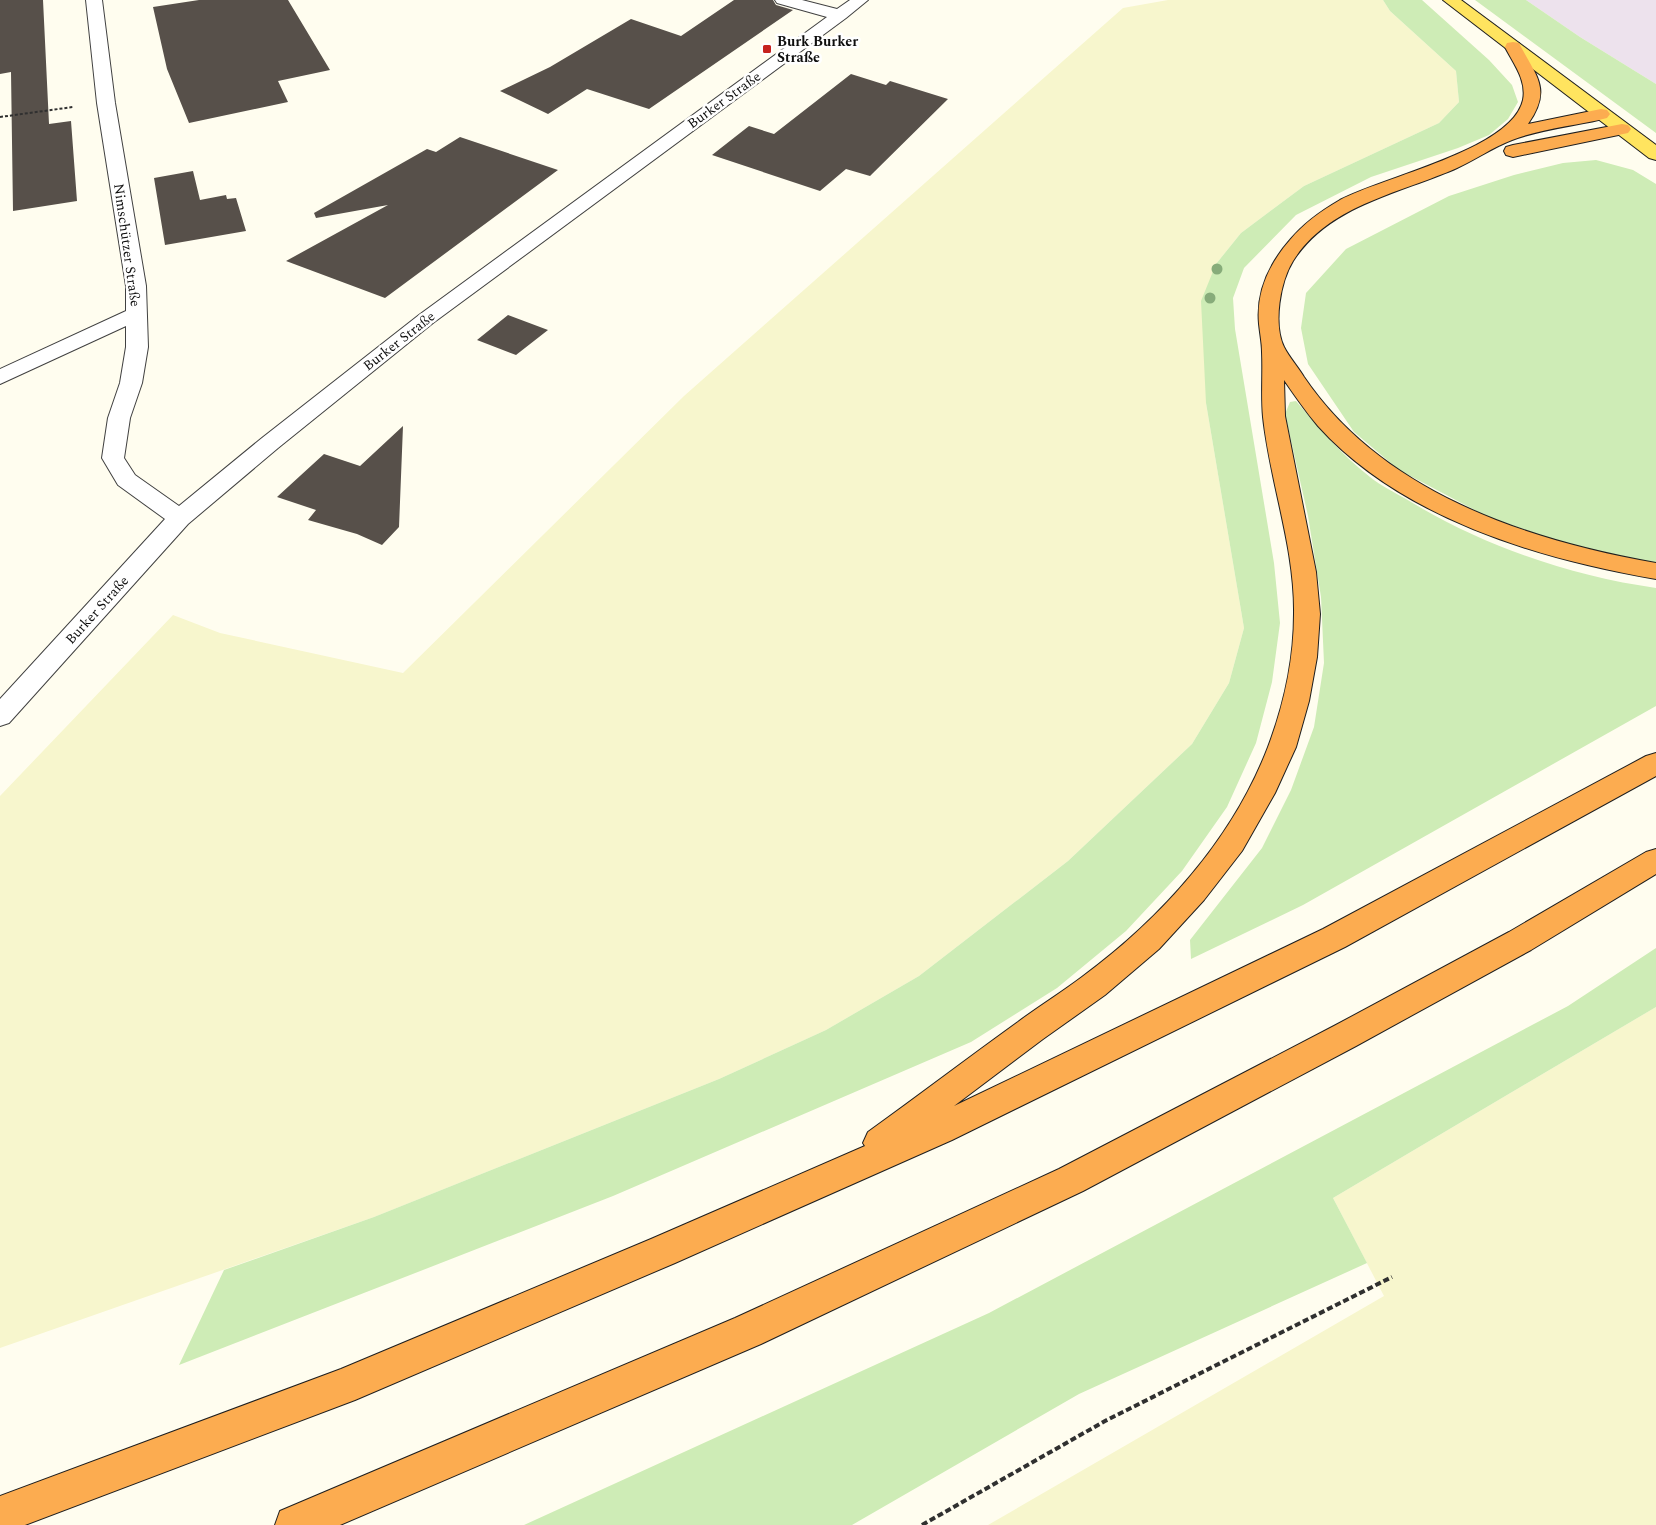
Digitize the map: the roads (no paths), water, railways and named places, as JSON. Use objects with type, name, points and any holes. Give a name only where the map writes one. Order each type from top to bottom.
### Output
[{"type":"highway","points":[[1505,136],[1520,123],[1532,100],[1532,86],[1513,47]]},
{"type":"highway","points":[[845,1170],[1032,1028],[1094,986],[1148,940],[1194,892],[1232,843],[1261,792],[1282,747],[1296,702],[1304,657],[1307,614],[1304,572],[1274,416],[1272,346],[1269,322],[1270,299],[1275,278],[1285,258],[1297,242],[1323,219],[1348,203],[1450,164],[1505,136],[1550,123],[1601,114]]},
{"type":"highway","points":[[1450,164],[1622,129]]},
{"type":"highway","points":[[1272,346],[1308,398],[1328,422],[1354,446],[1384,469],[1418,491],[1498,530],[1590,559],[1656,571]]},
{"type":"highway","points":[[0,1515],[342,1387],[663,1251],[949,1124],[1334,938],[1656,762]]},
{"type":"highway","points":[[294,1525],[748,1330],[1071,1180],[1354,1032],[1520,941],[1656,860]]},
{"type":"main road","points":[[1452,0],[1656,154]]},
{"type":"street","name":"Nimschützer Straße","points":[[94,0],[106,103],[136,286],[137,347],[131,383],[119,418],[114,458],[126,480],[180,518]]},
{"type":"street","points":[[783,0],[840,15]]},
{"type":"street","name":"Burker Straße","points":[[0,716],[180,518],[270,443],[426,319],[860,0]]},
{"type":"street","points":[[0,377],[136,314]]},
{"type":"place","name":"Burk Burker Straße","points":[[767,49]]}]
